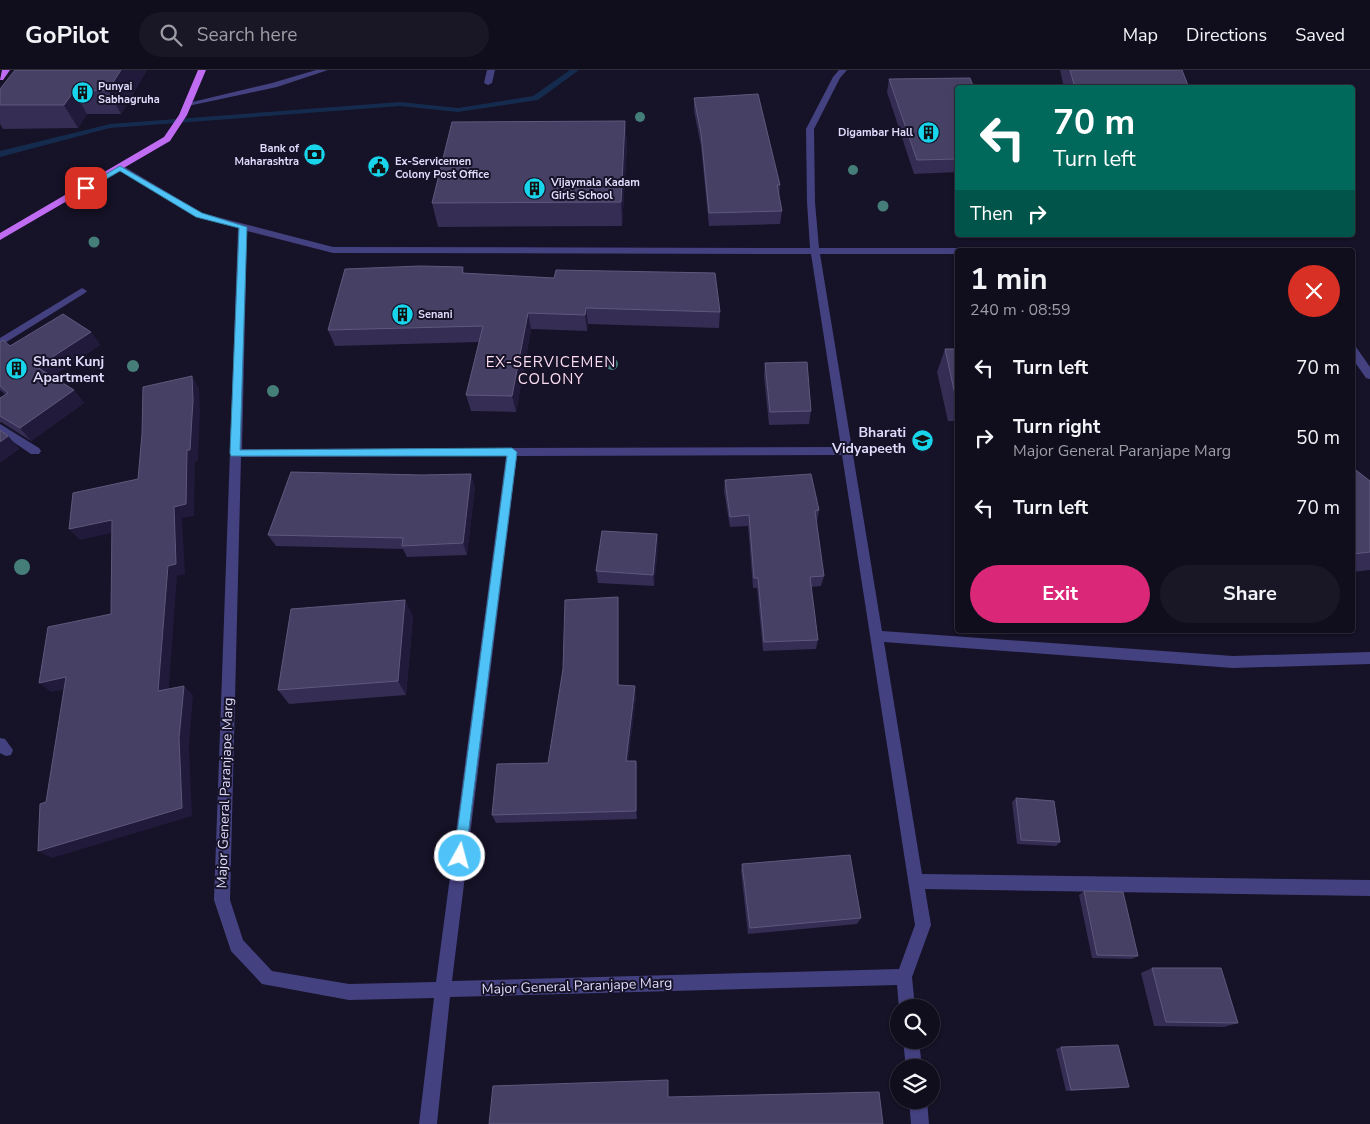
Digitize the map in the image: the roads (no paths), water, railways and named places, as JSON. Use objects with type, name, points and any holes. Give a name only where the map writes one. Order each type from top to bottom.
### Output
[{"type":"main road","points":[[0,78],[6,70]]},
{"type":"main road","points":[[0,236],[155,148],[175,131],[184,116],[202,70]]},
{"type":"street","points":[[188,104],[274,85],[324,70]]},
{"type":"street","points":[[488,83],[491,70]]},
{"type":"street","points":[[843,70],[837,77],[810,129],[814,251],[848,451],[923,926],[904,977],[906,999]]},
{"type":"street","points":[[120,168],[199,215],[333,250],[955,251]]},
{"type":"street","name":"Major General Paranjape Marg","points":[[243,227],[222,900],[237,945],[268,978],[349,992],[904,977]]},
{"type":"street","points":[[0,343],[82,291]]},
{"type":"street","points":[[1355,353],[1370,375]]},
{"type":"street","points":[[0,428],[35,451]]},
{"type":"street","points":[[235,453],[848,451]]},
{"type":"street","points":[[428,1124],[443,990],[512,452]]},
{"type":"street","points":[[877,636],[1233,662],[1370,658]]},
{"type":"street","points":[[916,882],[1370,888]]},
{"type":"street","points":[[919,1109],[920,1124]]},
{"type":"waterway","points":[[0,154],[110,126],[400,104],[458,110],[535,98],[575,70]]},
{"type":"place","name":"Punyai Sabhagruha","points":[[82,92]]},
{"type":"place","name":"Digambar Hall","points":[[929,132]]},
{"type":"place","name":"Bank of Maharashtra","points":[[315,154]]},
{"type":"place","name":"Ex-Servicemen Colony Post Office","points":[[379,167]]},
{"type":"place","name":"Vijaymala Kadam Girls School","points":[[535,188]]},
{"type":"place","name":"Senani","points":[[402,314]]},
{"type":"place","name":"Shant Kunj Apartment","points":[[17,369]]},
{"type":"place","name":"Bharati Vidyapeeth","points":[[922,440]]},
{"type":"district","name":"EX-SERVICEMEN COLONY","points":[[551,370]]}]
